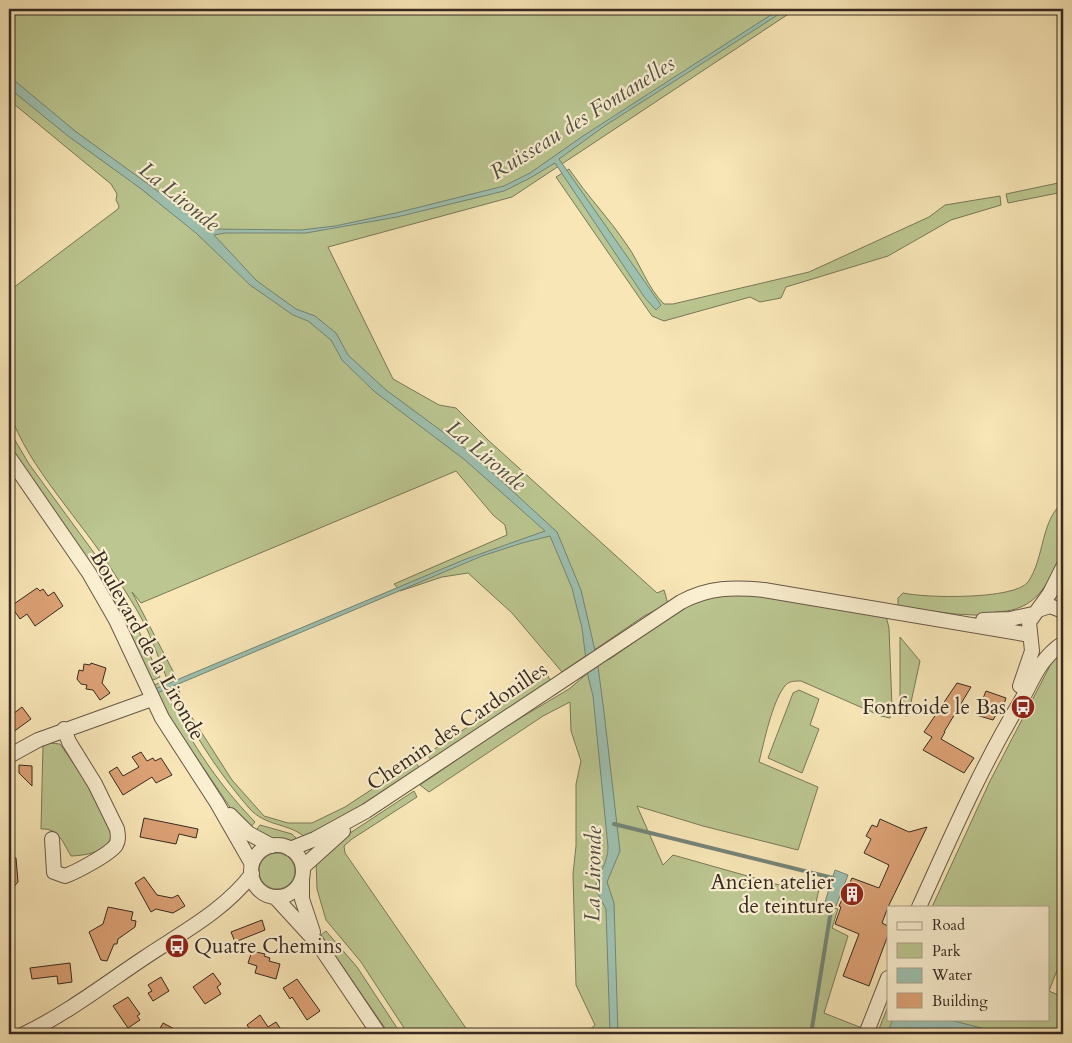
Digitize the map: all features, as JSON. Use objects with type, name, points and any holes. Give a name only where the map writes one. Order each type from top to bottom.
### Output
[{"type":"street","name":"Boulevard de la Lironde","points":[[9,458],[89,572],[116,620],[162,718],[217,803],[252,869]]},
{"type":"street","points":[[1004,728],[1030,662],[1032,651],[1029,622],[1050,593],[1063,567]]},
{"type":"street","name":"Chemin des Cardonilles","points":[[290,849],[315,839],[366,811],[681,602],[704,592],[718,588],[735,587],[937,618]]},
{"type":"street","points":[[937,618],[991,620],[1036,612],[1050,606],[1063,611]]},
{"type":"street","points":[[937,618],[1030,636],[1042,647],[1060,646]]},
{"type":"street","points":[[919,906],[965,806],[1004,728],[1040,666],[1060,646]]},
{"type":"street","points":[[9,756],[38,740],[152,699]]},
{"type":"street","points":[[52,839],[54,872],[65,876],[108,852],[116,846],[119,838],[95,784],[69,742],[64,730]]},
{"type":"street","name":"Boulevard de la Lironde","points":[[217,803],[248,833],[272,846]]},
{"type":"street","name":"Chemin des Cardonilles","points":[[302,873],[366,811]]},
{"type":"street","points":[[24,1034],[76,1004],[240,891],[262,850],[272,846],[290,849],[298,856],[302,873],[302,899],[318,944]]},
{"type":"street","points":[[252,869],[258,888],[270,895],[318,944],[379,1034]]},
{"type":"street","points":[[206,916],[243,898],[292,892],[302,873]]},
{"type":"street","points":[[866,1034],[887,981]]},
{"type":"green space","points":[[9,9],[796,9],[512,197],[328,247],[393,379],[439,405],[456,408],[488,440],[657,593],[664,590],[668,604],[644,616],[562,672],[512,613],[468,573],[442,577],[400,591],[394,584],[507,535],[505,525],[493,515],[456,471],[141,603],[132,592],[175,675],[182,702],[232,780],[264,816],[288,823],[312,823],[345,807],[415,761],[420,769],[331,825],[305,837],[291,829],[269,822],[249,808],[230,785],[196,735],[166,677],[150,635],[138,612],[101,553],[42,474],[18,432],[9,411],[9,291],[118,209],[119,206],[116,200],[117,194],[111,184],[9,100]]},
{"type":"green space","points":[[569,169],[620,235],[653,290],[664,304],[673,304],[809,272],[929,217],[945,205],[1000,196],[1001,205],[951,220],[888,256],[786,287],[781,298],[760,302],[750,297],[664,321],[652,316],[556,177]]},
{"type":"green space","points":[[1063,182],[1063,192],[1008,203],[1006,194]]},
{"type":"green space","points":[[9,430],[29,464],[100,561],[92,566],[9,448]]},
{"type":"green space","points":[[1063,502],[1064,534],[1061,553],[1045,586],[1039,594],[1025,605],[1016,609],[995,612],[994,616],[955,614],[901,607],[898,604],[898,598],[903,593],[930,596],[968,596],[988,595],[1020,588],[1028,582],[1033,572],[1050,519]]},
{"type":"green space","points":[[103,567],[137,627],[160,677],[151,681],[126,622],[97,571]]},
{"type":"green space","points":[[729,589],[885,612],[889,628],[892,707],[890,718],[881,716],[801,681],[789,682],[784,687],[772,712],[759,762],[818,787],[798,850],[703,826],[637,806],[663,865],[673,855],[797,890],[798,884],[819,889],[816,903],[838,909],[832,928],[848,936],[824,1013],[862,1028],[860,1034],[585,1034],[595,1025],[576,985],[573,874],[576,846],[576,784],[581,761],[571,731],[570,702],[543,716],[429,792],[420,785],[502,729],[569,689],[601,662],[610,659],[694,600]]},
{"type":"green space","points":[[900,637],[920,661],[908,716],[900,715]]},
{"type":"green space","points":[[1063,656],[1063,674],[1058,682],[1063,686],[1063,955],[1050,988],[1050,906],[932,906],[990,781],[1055,658]]},
{"type":"green space","points":[[547,674],[551,682],[431,760],[427,754]]},
{"type":"green space","points":[[162,682],[180,720],[202,756],[214,774],[255,822],[249,829],[236,816],[167,714],[154,685]]},
{"type":"green space","points":[[799,690],[819,699],[810,725],[819,729],[802,773],[768,758],[793,693]]},
{"type":"green space","points":[[50,743],[60,744],[99,800],[113,834],[102,849],[85,855],[71,856],[60,837],[52,831],[41,829],[43,746]]},
{"type":"green space","points":[[414,791],[417,797],[352,839],[344,846],[345,853],[470,1034],[408,1034],[361,962],[326,920],[317,889],[316,860],[344,837]]},
{"type":"green space","points":[[260,825],[292,834],[300,842],[275,841],[254,833]]},
{"type":"green space","points":[[277,853],[284,854],[290,858],[294,864],[294,878],[290,884],[284,888],[277,889],[270,888],[264,884],[260,878],[259,871],[260,864],[264,858],[270,854]]},
{"type":"green space","points":[[326,931],[357,967],[401,1034],[389,1034],[321,935]]},
{"type":"green space","points":[[1050,991],[1063,997],[1063,1034],[877,1034],[887,1009],[887,1020],[1050,1020]]},
{"type":"water","points":[[780,9],[787,9],[606,125],[559,159],[661,305],[656,310],[645,298],[555,163],[504,191],[397,217],[306,233],[225,233],[214,235],[257,281],[296,309],[315,316],[336,333],[348,355],[386,390],[470,452],[557,532],[581,590],[597,659],[620,851],[607,882],[614,903],[618,1034],[610,1034],[606,909],[595,888],[607,858],[608,847],[593,696],[588,676],[582,628],[572,588],[550,536],[482,556],[157,693],[155,689],[466,559],[545,531],[465,460],[375,392],[342,360],[331,340],[308,321],[293,315],[250,285],[196,233],[140,188],[68,136],[9,88],[9,76],[75,131],[210,229],[301,230],[335,226],[396,213],[504,186],[530,173],[583,136]]},
{"type":"water","points":[[835,870],[848,875],[836,906],[825,902]]},
{"type":"water","points":[[893,1020],[950,1020],[1005,1034],[887,1034]]},
{"type":"building","points":[[37,588],[40,591],[43,589],[48,596],[54,592],[63,606],[35,626],[27,614],[20,619],[11,606]]},
{"type":"building","points":[[91,663],[106,668],[102,683],[110,693],[100,700],[93,690],[86,689],[87,685],[81,684],[77,679],[79,670],[83,671],[84,664],[90,665]]},
{"type":"building","points":[[957,683],[971,687],[941,739],[974,758],[964,773],[923,750],[932,737],[924,732]]},
{"type":"building","points":[[986,691],[1006,698],[1002,711],[999,710],[993,720],[976,715]]},
{"type":"building","points":[[22,707],[31,719],[9,735],[9,717]]},
{"type":"building","points":[[141,752],[147,761],[153,758],[155,761],[161,758],[172,775],[156,783],[152,777],[123,795],[109,772],[117,767],[123,776],[139,767],[132,757]]},
{"type":"building","points":[[19,765],[32,766],[32,786],[19,773]]},
{"type":"building","points":[[144,818],[198,829],[196,838],[179,834],[176,844],[140,837]]},
{"type":"building","points":[[880,819],[909,832],[927,827],[887,906],[882,923],[887,926],[887,938],[869,986],[843,976],[859,934],[835,924],[841,907],[839,906],[852,878],[879,888],[887,870],[889,865],[864,853],[871,839],[866,836],[872,825],[877,827]]},
{"type":"building","points":[[9,858],[16,858],[18,882],[9,892]]},
{"type":"building","points":[[144,877],[157,895],[172,898],[178,895],[185,906],[173,913],[156,909],[151,912],[135,883]]},
{"type":"building","points":[[108,907],[133,912],[131,920],[136,921],[135,927],[118,939],[117,944],[114,944],[107,961],[101,960],[89,932],[103,924]]},
{"type":"building","points":[[262,920],[265,930],[235,942],[231,932]]},
{"type":"building","points":[[252,951],[265,954],[264,956],[270,958],[269,961],[280,964],[276,979],[255,973],[257,966],[248,963]]},
{"type":"building","points":[[70,963],[72,982],[58,984],[57,976],[32,979],[30,968]]},
{"type":"building","points":[[213,973],[221,984],[217,987],[221,994],[205,1004],[193,987]]},
{"type":"building","points":[[161,977],[169,991],[153,1001],[148,993],[152,991],[148,985]]},
{"type":"building","points":[[297,979],[320,1011],[307,1020],[292,997],[290,999],[283,988]]},
{"type":"building","points":[[128,997],[140,1014],[137,1016],[140,1020],[128,1028],[113,1006]]},
{"type":"building","points":[[260,1015],[268,1027],[276,1022],[284,1034],[253,1034],[247,1025]]},
{"type":"building","points":[[163,1023],[184,1034],[157,1034]]},
{"type":"waterway","name":"La Lironde","points":[[614,824],[833,878]]},
{"type":"waterway","points":[[811,1034],[832,904]]},
{"type":"place","name":"Fonfroide le Bas","points":[[1023,707]]},
{"type":"place","name":"Ancien atelier de teinture","points":[[852,894]]},
{"type":"place","name":"Quatre Chemins","points":[[177,946]]},
{"type":"water label","name":"Ruisseau des Fontanelles","points":[[582,117]]}]
